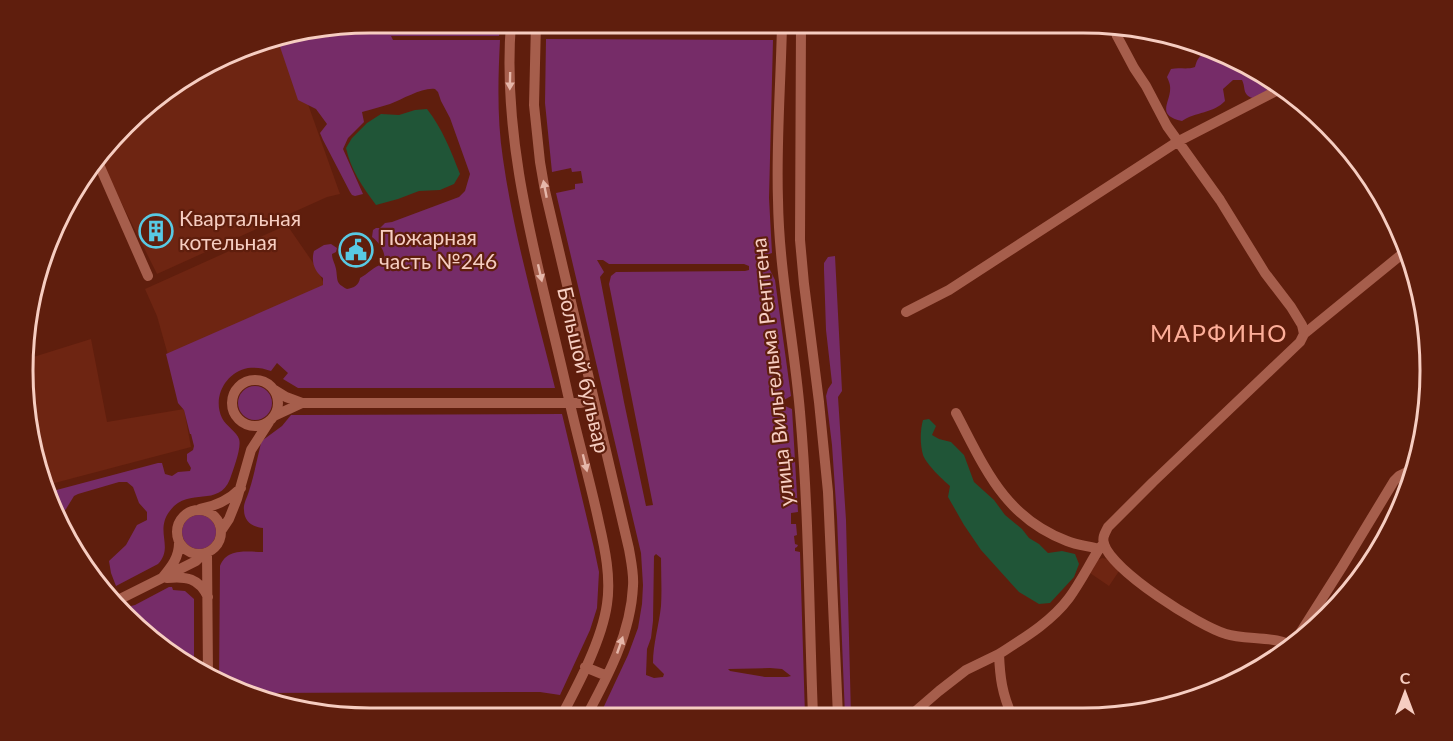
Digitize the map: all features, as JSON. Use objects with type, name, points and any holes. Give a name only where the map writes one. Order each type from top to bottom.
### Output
[{"type":"street","name":"Большой бульвар","points":[[511,33],[510,96],[520,184],[602,537],[608,579],[607,603],[603,621],[596,642],[565,708]]},
{"type":"street","name":"Большой бульвар","points":[[536,33],[534,105],[545,191],[630,549],[634,584],[630,615],[618,651],[591,708]]},
{"type":"street","name":"улица Вильгельма Рентгена","points":[[782,33],[779,245],[802,432],[808,528],[813,708]]},
{"type":"street","name":"улица Вильгельма Рентгена","points":[[801,33],[800,240],[827,481],[838,708]]},
{"type":"street","points":[[1117,35],[1158,112],[1220,200],[1265,273],[1292,307],[1304,334]]},
{"type":"street","points":[[906,312],[949,290],[1177,142],[1273,92]]},
{"type":"street","points":[[101,168],[148,276]]},
{"type":"street","points":[[919,708],[966,670],[999,654],[1030,634],[1054,614],[1070,597],[1101,546],[1104,533],[1118,517],[1300,342],[1304,334],[1400,256]]},
{"type":"street","points":[[251,450],[248,433],[244,423],[235,414],[232,401],[242,384],[255,380],[262,381],[286,397],[302,403],[580,403],[594,400]]},
{"type":"street","points":[[122,598],[196,561],[219,542],[221,531],[241,487],[251,450],[277,409],[278,402],[273,389]]},
{"type":"street","points":[[244,423],[258,426],[264,424],[302,403]]},
{"type":"street","points":[[956,413],[1000,493],[1021,515],[1044,531],[1069,542],[1101,546],[1165,602],[1212,629],[1237,637],[1283,641]]},
{"type":"street","points":[[1310,620],[1394,481],[1404,474]]},
{"type":"street","points":[[160,579],[173,565],[177,556],[179,543],[176,532],[179,522],[187,513],[222,503],[241,487]]},
{"type":"street","points":[[197,510],[214,515],[221,531]]},
{"type":"street","points":[[179,543],[192,554],[205,554]]},
{"type":"street","points":[[205,554],[208,597],[208,666]]},
{"type":"street","points":[[160,579],[192,579],[204,588],[208,597]]},
{"type":"street","points":[[999,654],[1000,680],[1009,708]]},
{"type":"street","points":[[585,667],[607,676]]},
{"type":"shaded area","points":[[500,33],[499,36],[391,36],[393,40],[500,40],[498,100],[503,159],[519,245],[555,388],[298,388],[283,379],[288,373],[277,363],[271,371],[262,368],[240,370],[227,380],[220,394],[219,410],[222,418],[236,434],[240,443],[237,459],[225,488],[210,496],[193,498],[177,504],[165,519],[164,552],[158,564],[116,586],[109,561],[126,545],[137,525],[147,520],[147,512],[139,503],[133,487],[127,482],[119,482],[78,494],[74,496],[64,511],[55,490],[158,463],[162,463],[165,474],[172,476],[178,472],[190,471],[187,454],[193,450],[194,446],[184,410],[178,403],[166,354],[323,285],[323,278],[315,269],[313,258],[314,251],[324,245],[331,244],[337,248],[332,258],[339,283],[347,289],[354,287],[359,283],[360,278],[383,264],[384,261],[382,249],[372,237],[373,230],[385,223],[459,197],[465,191],[470,174],[450,118],[435,89],[419,92],[362,112],[364,122],[348,138],[343,149],[363,194],[355,196],[350,192],[320,133],[327,124],[316,109],[298,100],[280,46],[305,39],[348,34]]},
{"type":"shaded area","points":[[546,39],[773,40],[769,198],[772,253],[766,255],[766,262],[775,280],[791,396],[784,400],[785,406],[792,409],[798,512],[791,513],[791,524],[796,524],[797,535],[794,536],[795,544],[798,545],[795,551],[800,552],[805,708],[603,708],[638,628],[643,585],[641,553],[556,193],[575,189],[575,184],[583,183],[581,171],[572,172],[571,168],[552,172],[545,103]],"holes":[[[597,260],[603,260],[609,264],[744,264],[749,266],[749,270],[745,271],[616,272],[611,276],[609,284],[653,505],[646,506],[624,402],[600,277],[604,272]],[[656,554],[661,558],[661,606],[653,663],[664,674],[663,677],[654,678],[646,675],[647,649],[653,621],[654,556]],[[728,669],[782,669],[791,676],[765,677]]]},
{"type":"shaded area","points":[[287,44],[340,194],[327,197],[157,274],[103,165],[132,132],[183,90],[241,59]]},
{"type":"shaded area","points":[[1202,55],[1232,68],[1269,90],[1253,98],[1246,93],[1242,80],[1233,80],[1223,89],[1225,101],[1221,105],[1182,121],[1174,118],[1166,112],[1170,92],[1167,77],[1171,69],[1195,67]]},
{"type":"shaded area","points":[[427,109],[442,132],[460,174],[454,184],[440,190],[419,191],[376,205],[358,178],[346,148],[352,138],[367,123],[381,114],[399,115]]},
{"type":"shaded area","points":[[287,225],[316,267],[326,288],[168,355],[157,316],[145,289]]},
{"type":"shaded area","points":[[835,256],[842,391],[838,397],[846,520],[851,708],[845,708],[837,518],[826,396],[832,383],[826,330],[824,263],[828,257]]},
{"type":"shaded area","points":[[91,339],[107,422],[184,409],[191,447],[53,483],[39,436],[34,393],[34,357]]},
{"type":"shaded area","points":[[255,386],[267,391],[272,403],[267,415],[255,420],[243,415],[238,403],[243,391]]},
{"type":"shaded area","points":[[562,414],[599,572],[597,608],[590,630],[560,695],[540,692],[272,693],[219,672],[220,566],[227,556],[238,552],[263,552],[263,528],[247,521],[244,505],[261,443],[282,426],[291,415]]},
{"type":"shaded area","points":[[929,419],[936,426],[932,435],[951,442],[964,455],[974,482],[1029,538],[1048,553],[1062,551],[1075,554],[1079,564],[1074,577],[1050,603],[1039,604],[1019,592],[981,550],[964,525],[948,497],[950,486],[931,467],[923,455],[922,424],[923,420]]},
{"type":"shaded area","points":[[199,515],[211,520],[216,532],[211,544],[199,549],[187,544],[182,532],[187,520]]},
{"type":"shaded area","points":[[1107,559],[1119,571],[1109,586],[1090,573],[1098,560]]},
{"type":"shaded area","points":[[169,587],[173,590],[185,591],[194,599],[194,658],[165,638],[130,606]]},
{"type":"place","name":"Квартальная котельная","points":[[156,231]]},
{"type":"place","name":"Пожарная часть №246","points":[[356,250]]},
{"type":"district","name":"МАРФИНО","points":[[1219,334]]}]
